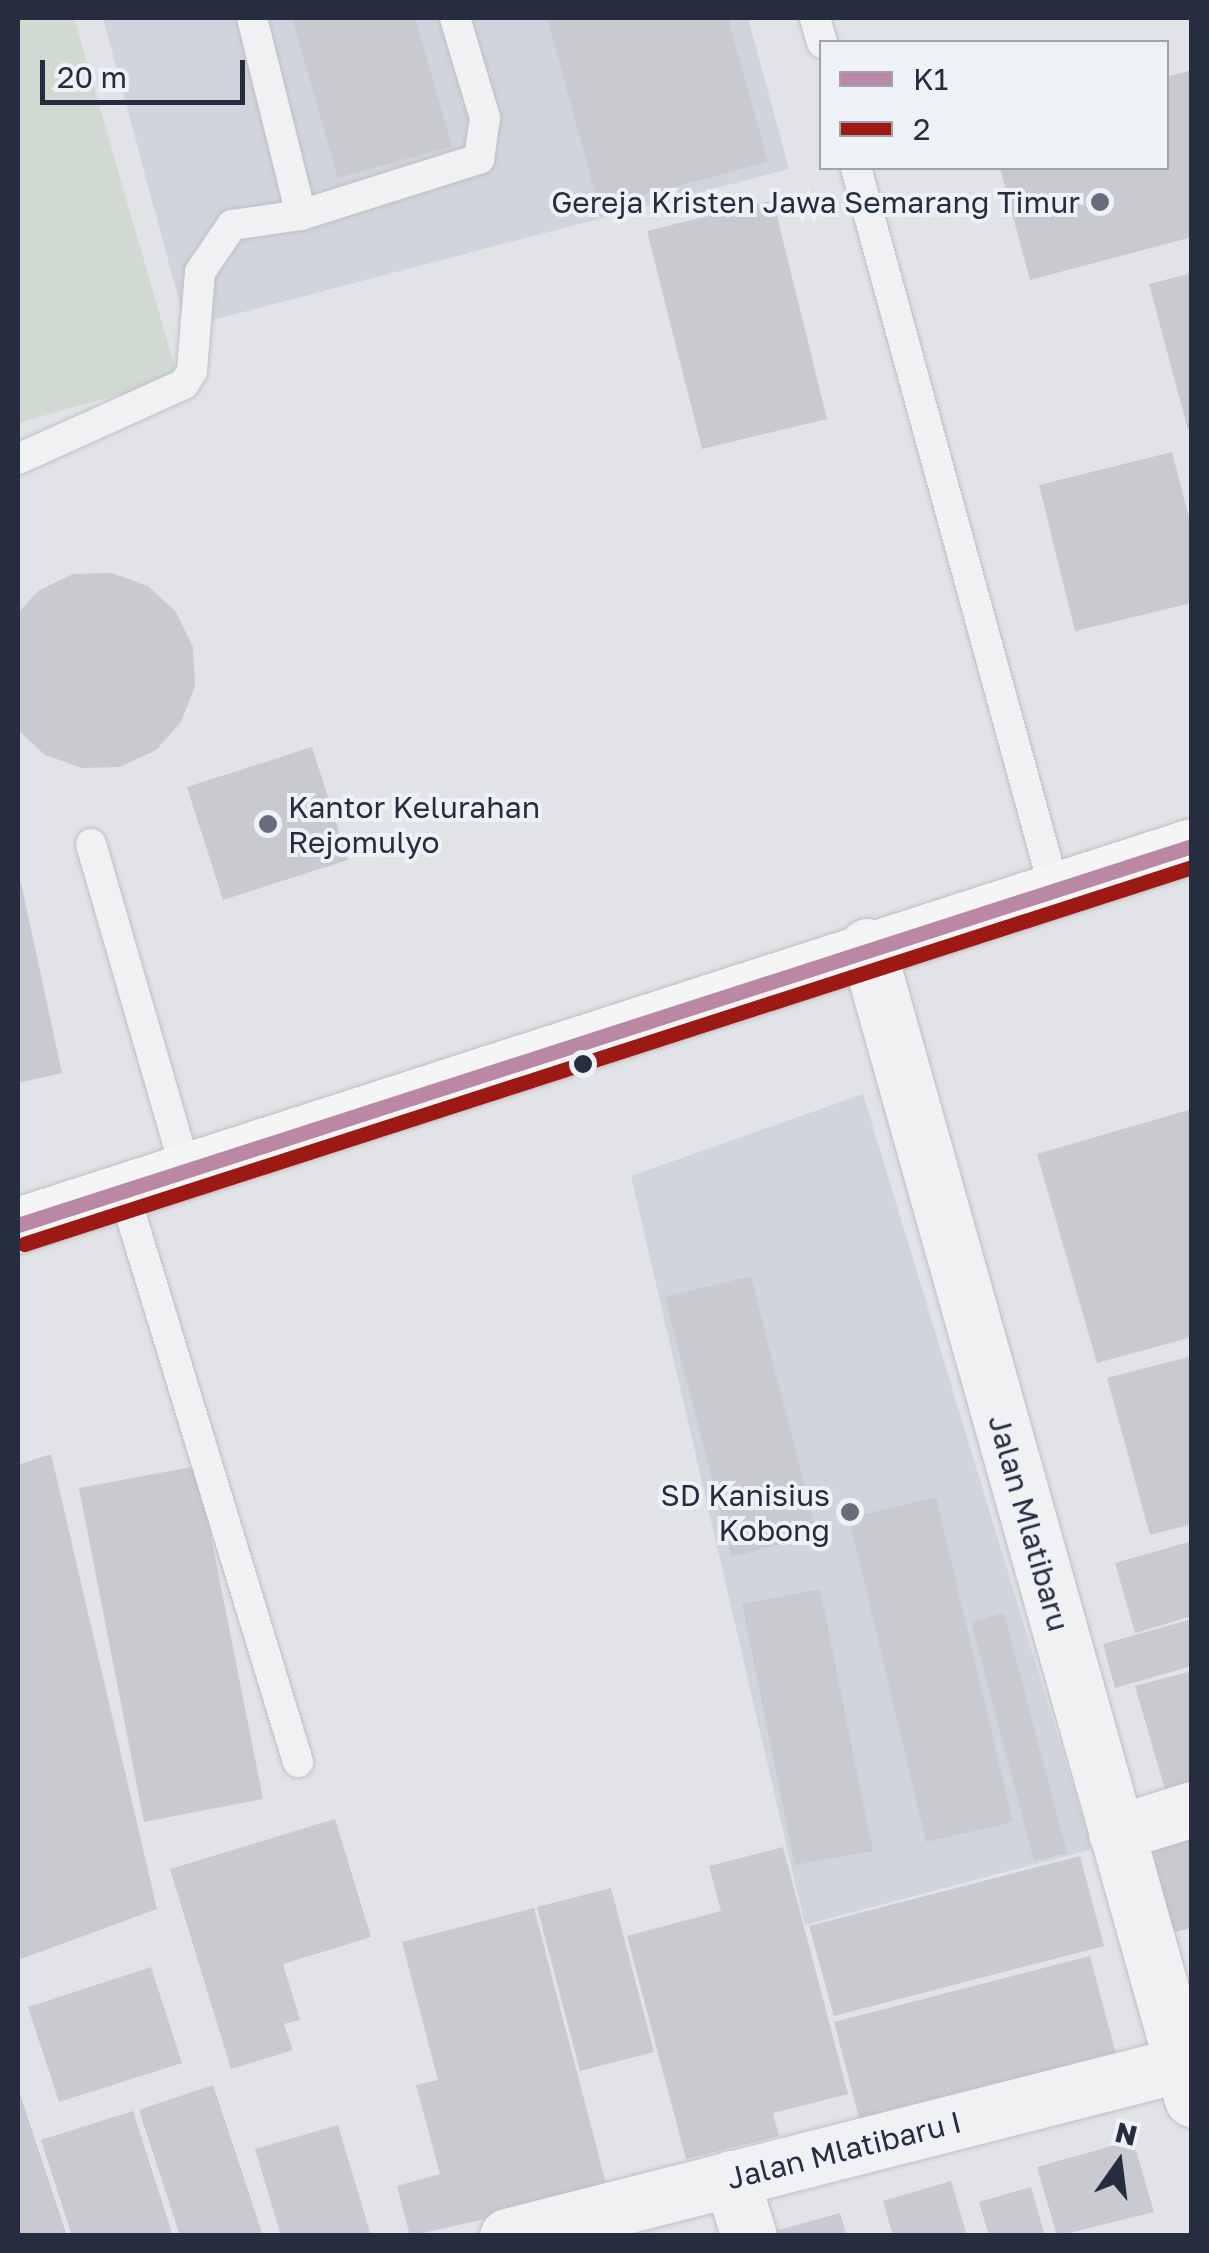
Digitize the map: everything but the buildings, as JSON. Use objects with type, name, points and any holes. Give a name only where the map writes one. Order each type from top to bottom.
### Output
[{"type":"highway","points":[[18,1225],[125,1196],[867,946],[1192,846]]},
{"type":"street","name":"Jalan Mlatibaru","points":[[867,946],[1186,2082]]},
{"type":"street","points":[[1116,1832],[1192,1809]]},
{"type":"street","name":"Jalan Mlatibaru I","points":[[507,2236],[731,2178],[1186,2082]]},
{"type":"street","points":[[731,2178],[748,2236]]},
{"type":"lane","points":[[252,18],[301,214]]},
{"type":"lane","points":[[18,460],[184,384],[192,371],[195,289],[212,247],[232,225],[301,214],[479,159],[486,118],[455,18]]},
{"type":"lane","points":[[857,170],[1054,888]]},
{"type":"lane","points":[[90,844],[187,1174]]},
{"type":"lane","points":[[125,1196],[298,1762]]},
{"type":"shaded area","points":[[18,18],[74,18],[178,378],[18,423]]},
{"type":"shaded area","points":[[103,18],[748,18],[789,169],[186,327]]},
{"type":"shaded area","name":"SD Kanisius Kobong","points":[[863,1094],[1092,1849],[805,1925],[631,1176]]},
{"type":"transit line","name":"K1","points":[[18,1225],[1192,846]]},
{"type":"transit line","name":"2","points":[[24,1244],[1192,867]]},
{"type":"place","name":"Gereja Kristen Jawa Semarang Timur","points":[[1100,202]]},
{"type":"place","name":"Kantor Kelurahan Rejomulyo","points":[[268,824]]},
{"type":"place","name":"SD Kanisius Kobong","points":[[850,1512]]}]
